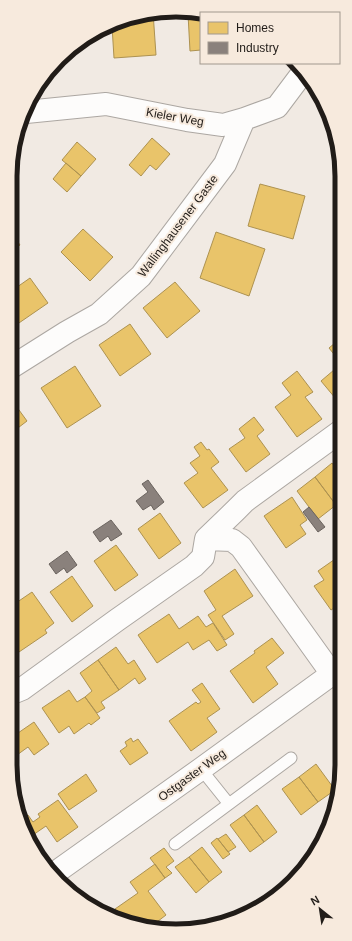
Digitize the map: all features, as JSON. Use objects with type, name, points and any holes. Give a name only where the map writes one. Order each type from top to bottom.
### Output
[{"type":"street","name":"Kieler Weg","points":[[31,112],[106,104],[187,120],[223,125],[277,107],[300,76]]},
{"type":"street","name":"Wallinghausener Gaste","points":[[17,364],[99,314],[141,276],[225,164],[244,119]]},
{"type":"street","points":[[17,691],[194,566],[203,557],[206,539],[245,501],[335,435]]},
{"type":"street","name":"Ostgaster Weg","points":[[206,539],[232,540],[242,547],[335,669]]},
{"type":"street","name":"Ostgaster Weg","points":[[57,871],[335,673]]},
{"type":"lane","points":[[175,844],[291,758]]},
{"type":"lane","points":[[201,769],[229,804]]},
{"type":"building: Homes","points":[[188,17],[200,19],[200,50],[190,51]]},
{"type":"building: Homes","points":[[153,18],[156,55],[114,58],[112,30],[135,22]]},
{"type":"building: Homes","points":[[152,138],[170,154],[156,170],[150,165],[141,176],[129,165]]},
{"type":"building: Homes","points":[[77,142],[96,159],[81,176],[62,160]]},
{"type":"building: Homes","points":[[66,163],[81,176],[67,192],[53,179]]},
{"type":"building: Homes","points":[[260,184],[305,196],[293,239],[248,226]]},
{"type":"building: Homes","points":[[83,229],[113,257],[90,281],[61,252]]},
{"type":"building: Homes","points":[[216,232],[265,249],[249,296],[200,278]]},
{"type":"building: Homes","points":[[30,278],[48,303],[17,324],[17,287]]},
{"type":"building: Homes","points":[[175,282],[200,311],[167,338],[143,308]]},
{"type":"building: Homes","points":[[130,324],[151,354],[120,376],[99,345]]},
{"type":"building: Homes","points":[[335,343],[335,356],[329,348]]},
{"type":"building: Homes","points":[[75,366],[101,406],[67,428],[41,388]]},
{"type":"building: Homes","points":[[335,369],[335,398],[321,381]]},
{"type":"building: Homes","points":[[297,371],[313,392],[305,397],[322,419],[297,437],[275,407],[291,395],[282,383]]},
{"type":"building: Homes","points":[[17,407],[27,421],[17,429]]},
{"type":"building: Homes","points":[[254,417],[264,430],[257,436],[270,454],[246,472],[229,449],[245,438],[239,429]]},
{"type":"building: Homes","points":[[201,442],[207,450],[209,449],[219,462],[211,468],[228,490],[203,508],[184,483],[198,473],[190,463],[200,456],[194,447]]},
{"type":"building: Homes","points":[[332,463],[335,467],[335,504],[315,477]]},
{"type":"building: Homes","points":[[315,477],[335,504],[335,506],[318,519],[297,491]]},
{"type":"building: Homes","points":[[292,497],[307,520],[300,525],[306,534],[286,548],[264,516]]},
{"type":"building: Homes","points":[[160,513],[181,543],[159,559],[138,529]]},
{"type":"building: Homes","points":[[116,545],[138,575],[115,591],[94,561]]},
{"type":"building: Homes","points":[[335,559],[335,607],[331,610],[314,586],[324,580],[318,571]]},
{"type":"building: Homes","points":[[235,569],[253,596],[222,616],[234,634],[225,640],[208,615],[216,610],[204,591]]},
{"type":"building: Homes","points":[[72,576],[93,606],[72,622],[50,592]]},
{"type":"building: Homes","points":[[32,592],[54,623],[45,630],[47,633],[19,652],[17,649],[17,602]]},
{"type":"building: Homes","points":[[169,614],[179,629],[198,616],[206,627],[213,623],[227,645],[217,651],[209,640],[193,650],[188,642],[157,663],[138,635]]},
{"type":"building: Homes","points":[[272,638],[284,653],[266,667],[278,684],[253,703],[230,671],[255,653],[254,651]]},
{"type":"building: Homes","points":[[116,647],[128,664],[134,660],[146,679],[139,684],[135,678],[119,690],[98,660]]},
{"type":"building: Homes","points":[[98,660],[119,690],[101,702],[105,708],[97,713],[85,697],[92,691],[80,673]]},
{"type":"building: Homes","points":[[202,683],[220,709],[207,718],[217,732],[191,751],[169,721],[196,702],[198,704],[201,702],[192,690]]},
{"type":"building: Homes","points":[[69,690],[77,702],[85,697],[100,718],[91,725],[89,723],[74,734],[69,726],[59,733],[42,708]]},
{"type":"building: Homes","points":[[34,722],[49,744],[34,755],[28,747],[17,755],[17,732],[18,733]]},
{"type":"building: Homes","points":[[131,738],[133,742],[138,739],[148,753],[130,765],[120,751],[127,746],[125,742]]},
{"type":"building: Homes","points":[[316,764],[334,788],[333,791],[318,802],[299,777]]},
{"type":"building: Homes","points":[[86,774],[97,791],[69,810],[58,794]]},
{"type":"building: Homes","points":[[299,777],[318,802],[301,815],[282,789]]},
{"type":"building: Homes","points":[[58,800],[78,827],[57,842],[46,826],[33,835],[25,817],[28,815],[33,822],[40,817],[38,814]]},
{"type":"building: Homes","points":[[257,805],[277,832],[264,842],[244,815]]},
{"type":"building: Homes","points":[[244,815],[264,842],[250,852],[230,825]]},
{"type":"building: Homes","points":[[226,834],[236,847],[228,852],[218,839]]},
{"type":"building: Homes","points":[[217,838],[230,854],[223,859],[211,843]]},
{"type":"building: Homes","points":[[202,847],[222,872],[209,882],[189,857]]},
{"type":"building: Homes","points":[[164,848],[174,861],[166,867],[172,873],[165,878],[150,858]]},
{"type":"building: Homes","points":[[189,857],[209,882],[196,893],[175,867]]},
{"type":"building: Homes","points":[[155,864],[165,878],[148,891],[166,915],[155,923],[135,919],[118,913],[115,909],[138,893],[130,882]]},
{"type":"building: Industry","points":[[148,480],[164,502],[154,510],[151,505],[143,510],[136,501],[148,492],[142,484]]},
{"type":"building: Industry","points":[[309,507],[325,527],[318,532],[303,512]]},
{"type":"building: Industry","points":[[111,520],[122,534],[111,541],[108,536],[100,542],[93,532]]},
{"type":"building: Industry","points":[[67,551],[77,565],[67,573],[64,568],[56,574],[49,564]]}]
